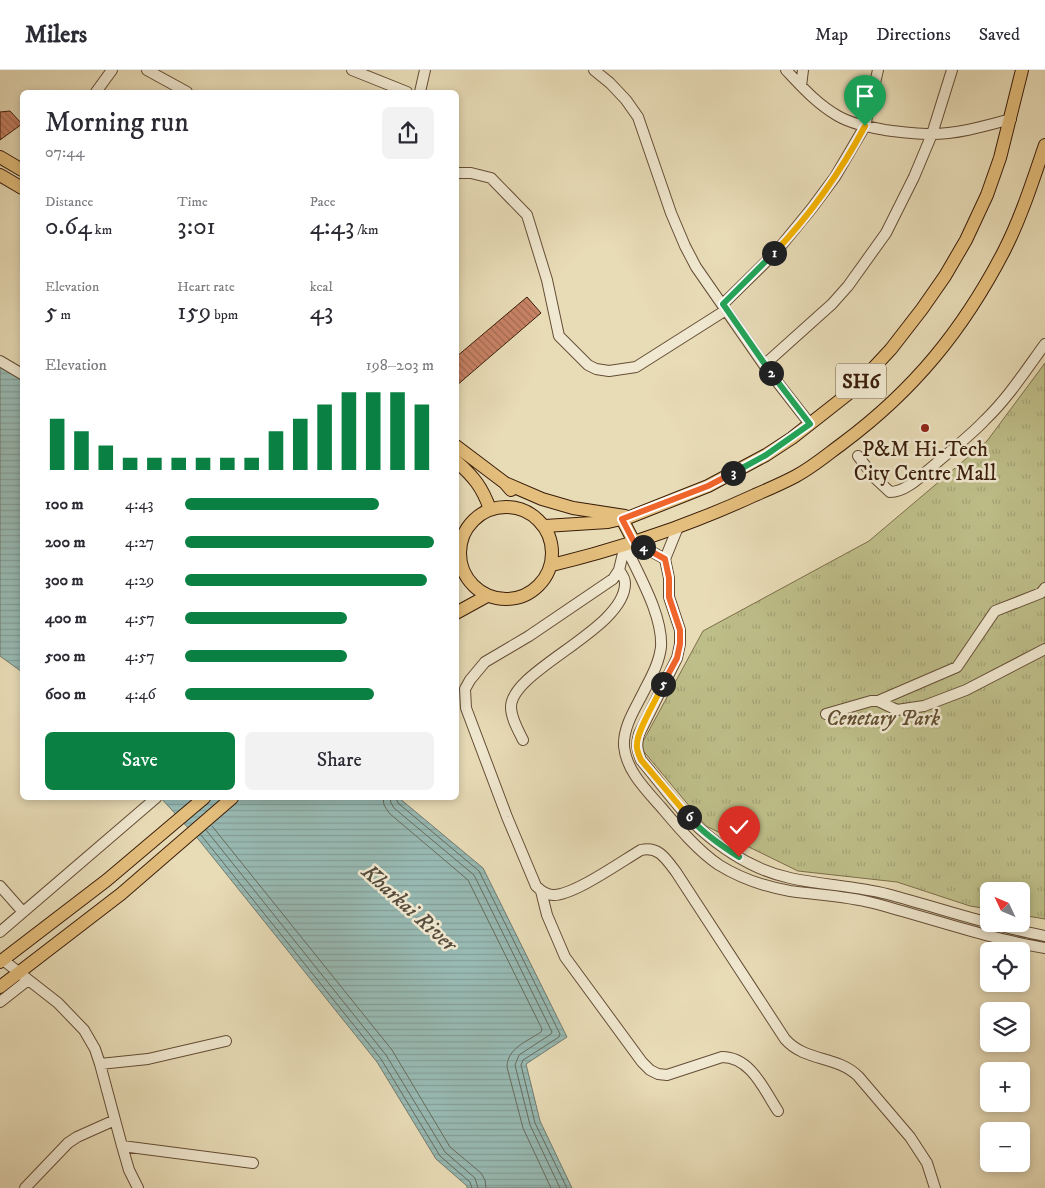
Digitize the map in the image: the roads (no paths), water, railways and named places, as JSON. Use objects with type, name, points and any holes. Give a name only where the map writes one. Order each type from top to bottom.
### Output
[{"type":"main road","name":"SH6","points":[[545,526],[590,525],[626,518],[708,486],[766,455],[810,424],[853,390],[884,356],[922,309],[945,276],[966,240],[987,195],[1000,158],[1022,70]]},
{"type":"main road","name":"SH6","points":[[552,565],[629,543],[727,508],[797,476],[866,426],[903,392],[943,348],[974,302],[1005,250],[1045,145]]},
{"type":"main road","points":[[0,157],[20,169]]},
{"type":"main road","points":[[0,175],[20,187]]},
{"type":"main road","points":[[459,448],[505,483],[545,526],[553,545],[552,565],[542,583],[526,596],[506,600],[487,596],[471,584],[459,571],[460,548],[466,530],[478,516],[490,509],[504,506],[518,508],[531,513]]},
{"type":"main road","points":[[459,464],[480,484],[490,509]]},
{"type":"main road","points":[[505,483],[542,499],[573,508],[626,518],[629,543]]},
{"type":"main road","points":[[459,611],[487,596]]},
{"type":"main road","points":[[2,961],[107,880],[202,800]]},
{"type":"main road","points":[[0,987],[24,976],[230,800]]},
{"type":"street","points":[[97,90],[112,70]]},
{"type":"street","points":[[147,70],[183,90]]},
{"type":"street","points":[[352,70],[403,90]]},
{"type":"street","points":[[420,90],[425,70]]},
{"type":"street","points":[[594,70],[615,88],[638,117],[660,182],[685,246],[696,267],[764,365],[810,424]]},
{"type":"street","points":[[786,70],[800,86],[833,113],[865,126],[932,134],[972,129],[1011,119]]},
{"type":"street","points":[[800,86],[803,70]]},
{"type":"street","points":[[459,173],[471,173],[490,178],[527,215],[547,280],[559,336],[588,365],[596,369],[609,372],[636,367],[725,307],[776,252],[812,208],[835,177],[865,126],[878,70]]},
{"type":"street","points":[[764,365],[832,304],[848,286],[886,232],[932,134],[952,70]]},
{"type":"street","points":[[858,456],[875,478],[890,492],[896,492],[904,488],[921,476],[987,419],[1016,384],[1045,344]]},
{"type":"street","points":[[0,361],[20,373]]},
{"type":"street","points":[[678,527],[665,559],[669,578],[669,597],[680,630],[680,644],[677,658],[636,743],[641,760],[700,829],[721,846],[739,857],[765,870],[789,878],[870,890],[1004,928],[1045,936]]},
{"type":"street","points":[[629,543],[665,559]]},
{"type":"street","points":[[629,543],[619,570],[613,579],[529,636],[485,662],[465,689],[466,708],[469,717],[507,817],[536,886],[541,891],[552,895],[560,895],[575,889],[641,850],[648,848],[664,856],[785,1039],[799,1052],[842,1064],[854,1072],[910,1137],[927,1163],[935,1188]]},
{"type":"street","points":[[629,543],[661,635],[658,660],[628,722],[624,736],[624,747],[629,764],[637,779],[676,825],[701,850],[720,865],[765,885],[871,902],[1002,940],[1045,948]]},
{"type":"street","points":[[523,740],[514,722],[511,708],[513,697],[521,686],[613,612],[624,594],[626,581],[619,570]]},
{"type":"street","points":[[826,714],[871,701],[878,701],[957,667],[995,611],[1041,593],[1045,588]]},
{"type":"street","points":[[659,625],[677,621]]},
{"type":"street","points":[[878,701],[897,710],[924,706],[966,690],[1045,649]]},
{"type":"street","points":[[0,932],[154,800]]},
{"type":"street","points":[[0,886],[23,912]]},
{"type":"street","points":[[541,891],[547,915],[565,957],[622,1037],[650,1070],[658,1074],[667,1075],[731,1057],[749,1067],[778,1111]]},
{"type":"street","points":[[2,961],[58,1003],[84,1030],[95,1049],[129,1170],[138,1188]]},
{"type":"street","points":[[0,1002],[24,976]]},
{"type":"street","points":[[100,1064],[148,1059],[226,1041]]},
{"type":"street","points":[[25,1188],[68,1143],[115,1120]]},
{"type":"street","points":[[122,1146],[253,1163]]},
{"type":"water","points":[[0,365],[20,377],[20,671],[0,656]]},
{"type":"water","name":"Kharkai River","points":[[163,800],[401,800],[483,868],[567,1037],[526,1064],[540,1121],[572,1188],[467,1188],[436,1159],[377,1062],[199,840]]},
{"type":"place","name":"P&M Hi-Tech City Centre Mall","points":[[925,428]]},
{"type":"park label","name":"Cenetary Park","points":[[883,718]]}]
